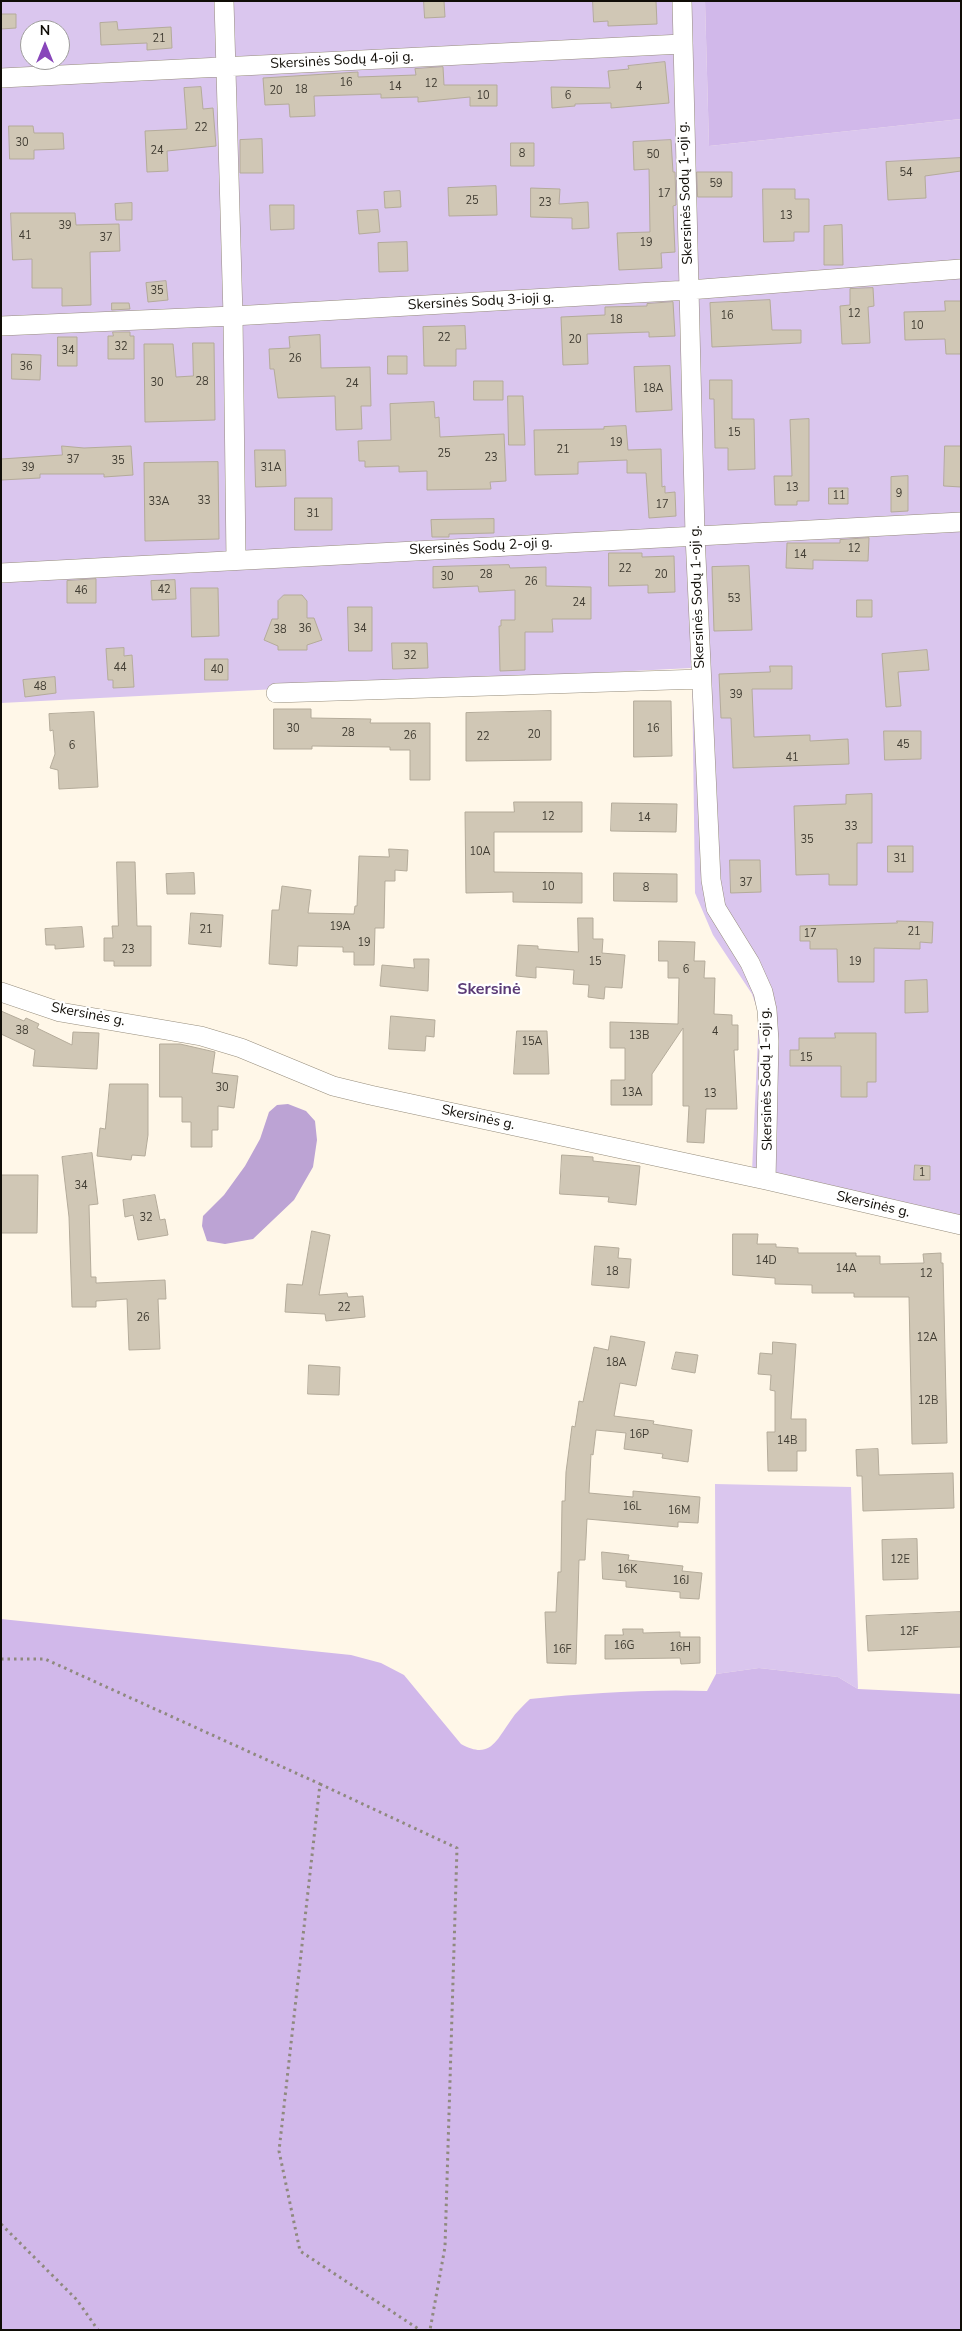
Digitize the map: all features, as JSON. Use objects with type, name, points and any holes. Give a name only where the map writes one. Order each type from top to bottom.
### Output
[{"type":"street","points":[[224,1],[233,316],[236,560]]},
{"type":"street","name":"Skersinės Sodų 1-oji g.","points":[[682,1],[695,536],[711,880],[716,908],[750,963],[763,992],[767,1010],[769,1051],[766,1180]]},
{"type":"street","name":"Skersinės Sodų 4-oji g.","points":[[1,78],[682,44]]},
{"type":"street","name":"Skersinės Sodų 3-ioji g.","points":[[1,326],[233,316],[689,290],[961,269]]},
{"type":"street","name":"Skersinės Sodų 2-oji g.","points":[[1,573],[961,522]]},
{"type":"street","points":[[276,693],[701,679]]},
{"type":"street","name":"Skersinės g.","points":[[1,992],[60,1012],[201,1036],[241,1048],[333,1086],[370,1095],[766,1180],[961,1225]]},
{"type":"path","points":[[1,1659],[45,1659],[457,1848],[445,2247],[430,2330]]},
{"type":"path","points":[[320,1784],[280,2151],[300,2251],[420,2330]]},
{"type":"path","points":[[1,2224],[78,2300],[98,2330]]},
{"type":"shaded area","points":[[1,1],[705,1],[709,146],[961,119],[961,1217],[752,1171],[759,1014],[752,994],[713,935],[695,893],[692,668],[1,703]]},
{"type":"shaded area","points":[[705,1],[961,1],[961,119],[709,146]]},
{"type":"shaded area","points":[[288,1104],[306,1111],[315,1121],[317,1140],[313,1167],[294,1200],[253,1239],[225,1244],[207,1241],[202,1226],[203,1216],[224,1195],[245,1166],[260,1139],[269,1112],[277,1105]]},
{"type":"shaded area","points":[[715,1484],[851,1487],[858,1689],[838,1677],[759,1668],[716,1674]]},
{"type":"shaded area","points":[[1,1619],[351,1655],[381,1663],[404,1675],[461,1744],[479,1750],[486,1749],[496,1741],[515,1714],[530,1699],[618,1692],[707,1691],[716,1674],[759,1668],[838,1677],[858,1689],[961,1694],[961,2330],[1,2330]]},
{"type":"building","points":[[424,1],[444,1],[445,17],[425,18]]},
{"type":"building","points":[[593,1],[656,1],[657,24],[608,26],[608,21],[594,22]]},
{"type":"building","points":[[1,14],[16,14],[16,28],[1,29]]},
{"type":"building","points":[[117,22],[118,30],[171,27],[172,48],[147,50],[147,43],[101,45],[100,23]]},
{"type":"building","points":[[665,62],[669,103],[611,108],[611,103],[575,104],[575,106],[552,108],[551,87],[610,88],[608,71],[629,69],[628,66]]},
{"type":"building","points":[[443,67],[444,85],[497,85],[497,106],[470,106],[470,97],[418,102],[418,97],[381,98],[381,94],[314,96],[315,116],[290,117],[289,104],[265,105],[263,78],[358,72],[358,77],[416,75],[415,69]]},
{"type":"building","points":[[201,87],[203,109],[213,108],[216,146],[167,151],[168,171],[147,172],[145,131],[187,129],[184,88]]},
{"type":"building","points":[[9,126],[33,126],[34,133],[63,133],[64,149],[34,150],[34,159],[10,159]]},
{"type":"building","points":[[262,139],[263,173],[240,173],[240,140]]},
{"type":"building","points":[[671,140],[673,172],[675,172],[676,205],[673,206],[675,252],[661,253],[662,268],[619,270],[617,233],[650,232],[649,169],[634,170],[633,142]]},
{"type":"building","points":[[511,143],[534,143],[534,166],[511,166]]},
{"type":"building","points":[[961,158],[961,171],[925,176],[926,198],[888,200],[886,162]]},
{"type":"building","points":[[697,172],[732,172],[732,197],[698,197]]},
{"type":"building","points":[[496,186],[497,215],[449,216],[448,188]]},
{"type":"building","points":[[531,188],[560,189],[559,204],[588,202],[589,228],[572,229],[572,218],[531,217]]},
{"type":"building","points":[[763,189],[795,189],[795,199],[809,199],[809,232],[794,232],[794,241],[764,242]]},
{"type":"building","points":[[400,191],[401,207],[385,208],[384,192]]},
{"type":"building","points":[[132,203],[132,220],[116,220],[115,204]]},
{"type":"building","points":[[270,205],[294,205],[294,229],[271,230]]},
{"type":"building","points":[[378,210],[380,232],[359,234],[357,211]]},
{"type":"building","points":[[11,213],[75,213],[76,225],[119,224],[120,251],[90,252],[91,305],[62,306],[62,288],[32,288],[32,259],[13,260]]},
{"type":"building","points":[[842,225],[843,265],[824,265],[824,226]]},
{"type":"building","points":[[407,242],[408,271],[379,272],[378,243]]},
{"type":"building","points":[[166,281],[168,300],[148,302],[146,283]]},
{"type":"building","points":[[873,288],[874,306],[868,307],[870,343],[842,344],[840,306],[850,305],[850,289]]},
{"type":"building","points":[[770,300],[772,330],[801,330],[801,343],[712,347],[710,303]]},
{"type":"building","points":[[945,301],[961,301],[961,354],[946,354],[945,339],[905,340],[904,312],[945,311]]},
{"type":"building","points":[[673,302],[675,336],[649,337],[649,332],[587,334],[588,364],[563,365],[561,317],[605,315],[605,307],[647,306],[647,304]]},
{"type":"building","points":[[112,303],[129,303],[130,309],[112,310]]},
{"type":"building","points":[[465,326],[466,349],[456,349],[456,366],[424,366],[423,327]]},
{"type":"building","points":[[113,332],[130,332],[130,336],[134,336],[134,359],[108,359],[108,336],[113,336]]},
{"type":"building","points":[[320,335],[321,368],[370,367],[371,406],[361,406],[362,429],[336,430],[335,396],[278,398],[274,369],[270,369],[269,349],[290,348],[289,337]]},
{"type":"building","points":[[58,337],[77,337],[77,366],[58,366]]},
{"type":"building","points":[[193,343],[214,343],[215,420],[145,422],[144,344],[173,344],[176,377],[193,376]]},
{"type":"building","points":[[12,354],[41,355],[40,380],[12,379]]},
{"type":"building","points":[[388,356],[407,356],[407,374],[388,374]]},
{"type":"building","points":[[670,366],[672,410],[636,412],[634,367]]},
{"type":"building","points":[[710,380],[732,380],[732,419],[754,419],[755,469],[728,470],[728,448],[715,448],[714,399],[710,399]]},
{"type":"building","points":[[474,381],[503,381],[503,400],[474,400]]},
{"type":"building","points":[[508,396],[523,396],[525,445],[509,445]]},
{"type":"building","points":[[434,402],[435,418],[439,417],[440,437],[504,434],[506,481],[490,482],[491,489],[427,490],[427,471],[399,472],[399,466],[365,467],[365,461],[359,461],[358,441],[391,440],[390,404]]},
{"type":"building","points":[[809,419],[809,501],[797,501],[797,505],[775,505],[774,476],[792,476],[790,420]]},
{"type":"building","points":[[626,426],[628,450],[661,449],[662,487],[665,486],[665,493],[675,492],[676,516],[649,518],[646,473],[627,473],[627,460],[578,462],[578,474],[535,475],[534,430],[604,429],[604,427]]},
{"type":"building","points":[[62,446],[84,448],[131,446],[133,475],[104,477],[104,474],[40,474],[40,478],[1,480],[1,459],[62,455]]},
{"type":"building","points":[[945,446],[961,446],[961,487],[944,486]]},
{"type":"building","points":[[255,450],[285,450],[286,486],[256,487]]},
{"type":"building","points":[[218,462],[219,539],[145,541],[144,463]]},
{"type":"building","points":[[908,476],[908,511],[891,512],[891,477]]},
{"type":"building","points":[[829,488],[848,488],[848,504],[829,504]]},
{"type":"building","points":[[295,498],[332,498],[332,530],[295,530]]},
{"type":"building","points":[[494,519],[494,533],[449,534],[449,537],[432,537],[431,520]]},
{"type":"building","points":[[869,538],[868,561],[813,560],[813,569],[786,568],[787,543],[840,543],[840,540]]},
{"type":"building","points":[[609,553],[642,553],[642,557],[674,556],[675,592],[648,593],[648,585],[609,586]]},
{"type":"building","points":[[509,565],[510,568],[546,567],[546,586],[591,587],[591,619],[552,619],[553,632],[525,632],[525,670],[500,671],[499,626],[501,626],[501,620],[515,620],[515,590],[479,592],[478,586],[433,588],[433,567]]},
{"type":"building","points":[[749,566],[752,630],[714,631],[712,567]]},
{"type":"building","points":[[96,579],[96,603],[67,603],[67,581]]},
{"type":"building","points":[[175,580],[176,599],[152,600],[151,581]]},
{"type":"building","points":[[191,588],[218,588],[219,636],[192,637]]},
{"type":"building","points":[[284,595],[302,595],[307,601],[307,618],[314,618],[322,640],[307,645],[307,650],[278,650],[278,646],[264,640],[272,619],[278,619],[278,601]]},
{"type":"building","points":[[857,600],[872,600],[872,617],[857,617]]},
{"type":"building","points":[[348,607],[372,607],[372,651],[349,651]]},
{"type":"building","points":[[392,643],[427,643],[428,668],[393,669]]},
{"type":"building","points":[[124,648],[124,656],[132,655],[134,687],[113,688],[113,680],[108,680],[106,649]]},
{"type":"building","points":[[927,650],[929,670],[898,672],[901,706],[886,707],[882,654]]},
{"type":"building","points":[[205,659],[228,659],[228,680],[205,680]]},
{"type":"building","points":[[770,666],[792,666],[792,689],[752,689],[754,737],[810,735],[810,741],[848,739],[849,764],[733,768],[731,718],[721,718],[719,674],[770,672]]},
{"type":"building","points":[[55,677],[56,693],[25,697],[23,680]]},
{"type":"building","points":[[634,701],[671,701],[672,756],[634,757]]},
{"type":"building","points":[[274,709],[311,709],[311,718],[371,719],[370,723],[430,723],[430,780],[410,780],[410,750],[390,750],[390,747],[312,746],[312,749],[274,749]]},
{"type":"building","points":[[551,711],[551,760],[466,761],[466,713]]},
{"type":"building","points":[[94,712],[98,787],[59,789],[58,770],[50,768],[55,754],[53,730],[50,731],[49,714]]},
{"type":"building","points":[[884,731],[921,731],[921,759],[885,760]]},
{"type":"building","points":[[872,794],[872,843],[857,843],[857,885],[829,885],[829,874],[796,875],[794,806],[846,804],[846,795]]},
{"type":"building","points":[[514,802],[582,802],[582,832],[494,832],[494,872],[582,873],[582,903],[513,902],[513,892],[466,893],[465,812],[514,812]]},
{"type":"building","points":[[612,803],[677,804],[676,832],[611,831]]},
{"type":"building","points":[[888,846],[913,846],[913,872],[888,872]]},
{"type":"building","points":[[389,849],[408,850],[407,871],[395,870],[395,881],[385,881],[384,928],[375,928],[374,965],[354,965],[354,952],[343,952],[343,947],[298,946],[297,966],[269,964],[272,910],[279,910],[282,886],[311,890],[308,913],[354,914],[355,906],[357,906],[359,856],[389,857]]},
{"type":"building","points":[[730,860],[760,860],[761,892],[731,893]]},
{"type":"building","points":[[117,862],[135,862],[137,926],[151,926],[151,966],[114,966],[114,961],[104,961],[104,938],[113,938],[112,926],[118,926]]},
{"type":"building","points":[[194,873],[195,894],[167,894],[166,874]]},
{"type":"building","points":[[614,873],[677,874],[677,902],[614,901]]},
{"type":"building","points":[[191,913],[223,915],[221,947],[189,944]]},
{"type":"building","points":[[578,918],[593,918],[593,939],[603,939],[602,953],[625,955],[622,988],[605,987],[604,999],[588,997],[589,985],[573,984],[574,970],[536,967],[536,978],[516,976],[518,945],[538,946],[538,949],[578,952]]},
{"type":"building","points":[[897,921],[933,922],[932,943],[920,942],[920,949],[874,948],[874,982],[838,982],[837,949],[810,949],[810,941],[800,941],[800,926],[897,923]]},
{"type":"building","points":[[82,927],[84,947],[55,949],[55,945],[46,945],[45,929]]},
{"type":"building","points":[[659,941],[695,942],[694,961],[705,961],[704,978],[715,978],[714,1014],[732,1015],[732,1025],[738,1025],[738,1050],[734,1050],[737,1109],[706,1109],[704,1143],[687,1142],[689,1106],[683,1106],[683,1028],[652,1074],[652,1105],[611,1105],[611,1080],[625,1080],[625,1048],[610,1048],[610,1022],[678,1024],[679,978],[668,978],[668,961],[659,961]]},
{"type":"building","points":[[414,959],[429,959],[428,991],[380,986],[382,965],[414,968]]},
{"type":"building","points":[[927,980],[928,1012],[905,1013],[905,981]]},
{"type":"building","points":[[1,1011],[24,1021],[26,1018],[39,1024],[37,1028],[72,1045],[73,1032],[99,1033],[97,1069],[33,1066],[35,1050],[1,1034]]},
{"type":"building","points":[[391,1016],[435,1020],[434,1037],[426,1036],[425,1051],[389,1049]]},
{"type":"building","points":[[517,1031],[547,1031],[549,1074],[514,1074]]},
{"type":"building","points":[[835,1033],[876,1033],[876,1082],[867,1082],[867,1097],[841,1097],[841,1066],[790,1066],[790,1050],[799,1050],[799,1038],[835,1038]]},
{"type":"building","points":[[160,1044],[180,1044],[215,1052],[212,1073],[238,1076],[234,1108],[218,1106],[218,1130],[212,1130],[212,1147],[191,1147],[191,1122],[182,1122],[182,1097],[160,1097]]},
{"type":"building","points":[[110,1084],[148,1084],[148,1135],[145,1156],[132,1155],[131,1160],[97,1156],[100,1128],[105,1129]]},
{"type":"building","points":[[92,1153],[98,1204],[89,1205],[91,1277],[96,1277],[96,1283],[165,1280],[166,1299],[158,1299],[160,1349],[129,1350],[127,1299],[96,1301],[96,1307],[72,1307],[69,1217],[62,1157]]},
{"type":"building","points":[[562,1155],[593,1157],[593,1161],[640,1166],[636,1205],[608,1202],[609,1197],[560,1194]]},
{"type":"building","points":[[915,1165],[930,1166],[930,1180],[914,1180]]},
{"type":"building","points":[[1,1175],[38,1175],[37,1233],[1,1233]]},
{"type":"building","points":[[155,1195],[160,1220],[165,1219],[168,1235],[138,1240],[133,1215],[125,1217],[123,1200]]},
{"type":"building","points":[[312,1231],[330,1235],[319,1295],[347,1293],[348,1297],[363,1296],[365,1317],[326,1321],[325,1314],[285,1312],[287,1284],[302,1285]]},
{"type":"building","points":[[733,1234],[758,1234],[757,1244],[776,1244],[776,1247],[798,1248],[798,1253],[856,1253],[856,1256],[880,1256],[880,1264],[924,1263],[923,1254],[941,1253],[941,1263],[943,1263],[947,1443],[912,1444],[909,1297],[854,1297],[854,1293],[812,1293],[812,1285],[775,1284],[775,1278],[733,1275]]},
{"type":"building","points":[[595,1246],[619,1248],[618,1258],[631,1259],[629,1288],[592,1285]]},
{"type":"building","points":[[611,1336],[645,1342],[636,1386],[620,1383],[614,1416],[654,1421],[653,1424],[692,1430],[688,1462],[662,1458],[663,1454],[624,1449],[626,1433],[596,1430],[593,1455],[591,1454],[589,1493],[633,1497],[633,1491],[700,1497],[698,1523],[678,1522],[678,1527],[587,1519],[585,1560],[579,1560],[576,1664],[547,1663],[545,1612],[556,1612],[558,1572],[561,1572],[562,1501],[565,1501],[566,1472],[572,1426],[575,1427],[579,1401],[583,1402],[594,1347],[608,1350]]},
{"type":"building","points":[[773,1342],[796,1344],[791,1419],[806,1419],[806,1451],[797,1451],[797,1471],[768,1471],[767,1432],[775,1432],[775,1391],[770,1390],[771,1375],[758,1374],[760,1353],[772,1354]]},
{"type":"building","points":[[676,1352],[698,1355],[695,1373],[672,1369]]},
{"type":"building","points":[[309,1365],[340,1367],[339,1395],[308,1394]]},
{"type":"building","points":[[878,1449],[879,1475],[953,1473],[954,1508],[863,1511],[862,1476],[857,1476],[856,1450]]},
{"type":"building","points":[[917,1539],[918,1579],[883,1580],[882,1540]]},
{"type":"building","points":[[602,1552],[629,1555],[628,1560],[683,1566],[682,1571],[702,1573],[699,1599],[680,1598],[680,1592],[626,1587],[626,1581],[603,1579]]},
{"type":"building","points":[[961,1612],[961,1647],[868,1651],[866,1616]]},
{"type":"building","points":[[623,1629],[643,1629],[643,1633],[680,1632],[680,1637],[700,1637],[700,1663],[681,1664],[680,1658],[605,1659],[605,1635],[623,1635]]},
{"type":"district","name":"Skersinė","points":[[489,990]]}]
